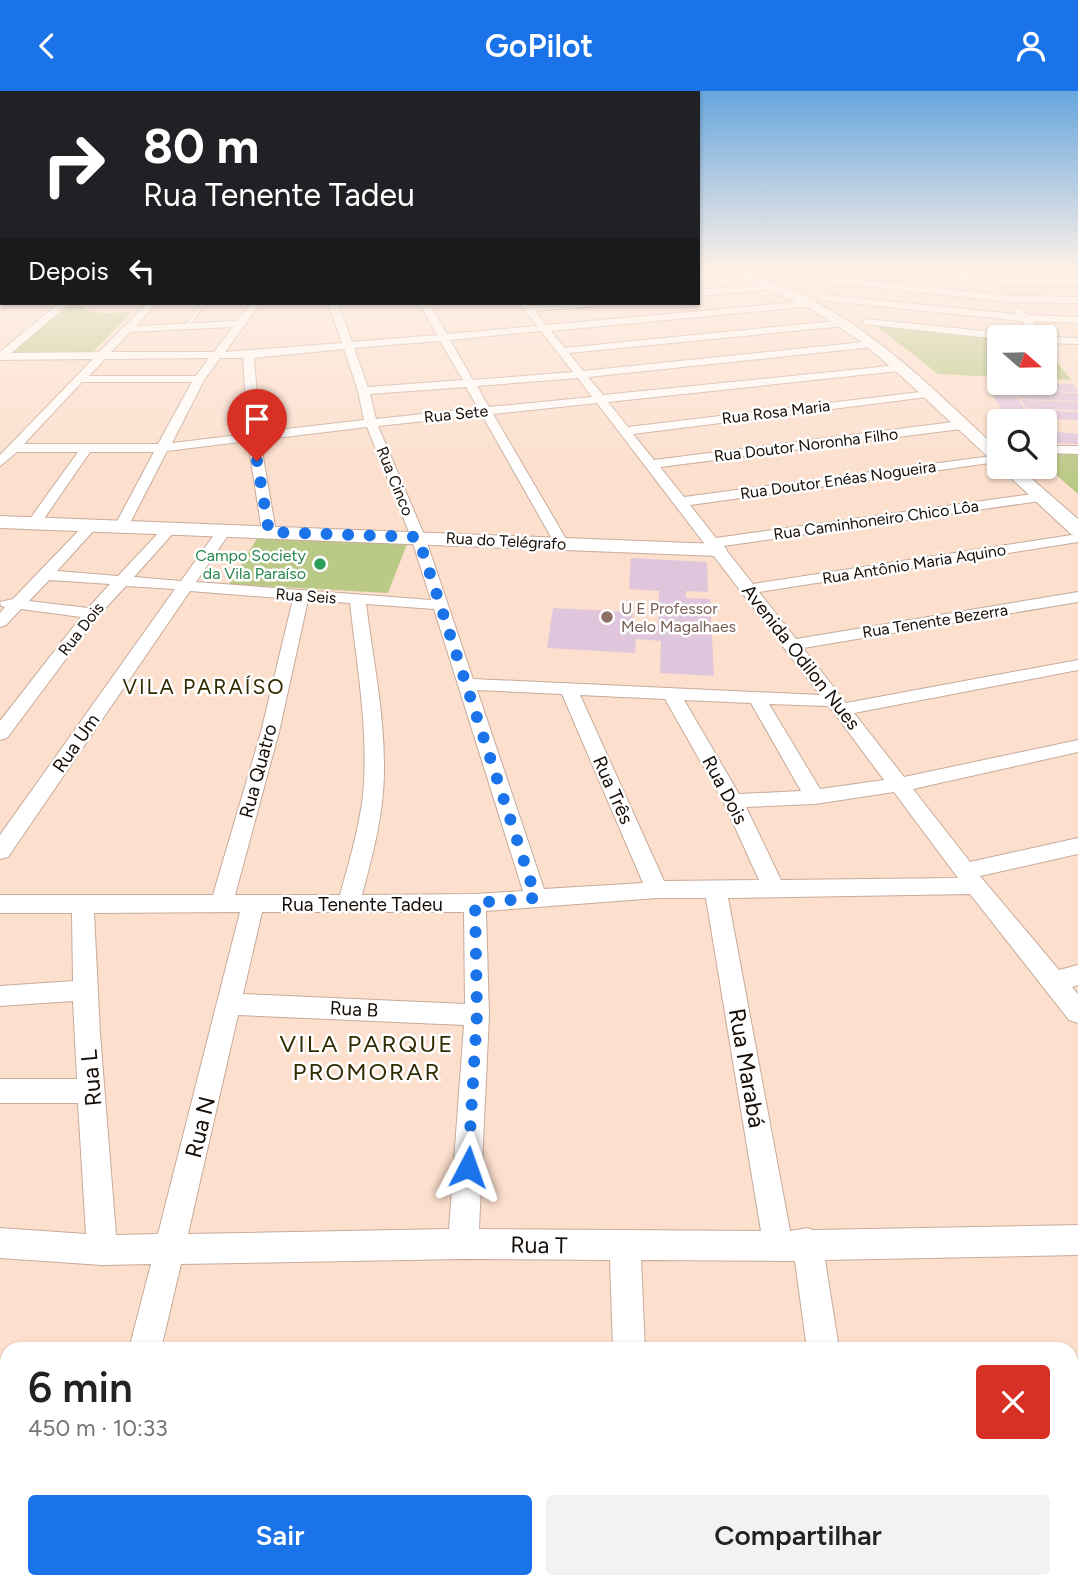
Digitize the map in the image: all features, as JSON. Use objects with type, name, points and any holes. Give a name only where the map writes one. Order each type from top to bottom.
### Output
[{"type":"street","points":[[0,357],[23,338]]},
{"type":"street","points":[[0,462],[118,338]]},
{"type":"street","points":[[121,527],[199,379],[230,338]]},
{"type":"street","name":"Rua Cinco","points":[[345,338],[364,391],[371,423],[418,537],[536,898]]},
{"type":"street","points":[[0,357],[216,357],[445,338],[484,411],[562,544]]},
{"type":"street","name":"Avenida Odilon Nues","points":[[552,338],[749,589],[970,878],[1078,1012]]},
{"type":"street","points":[[562,351],[695,338]]},
{"type":"street","points":[[865,338],[987,446]]},
{"type":"street","points":[[886,338],[959,400]]},
{"type":"street","points":[[1057,340],[1078,341]]},
{"type":"street","points":[[364,391],[580,376],[873,344]]},
{"type":"street","points":[[248,355],[254,438],[269,532]]},
{"type":"street","name":"Rua Sete","points":[[13,448],[160,449],[371,423],[899,368]]},
{"type":"street","points":[[79,379],[199,379]]},
{"type":"street","name":"Rua Rosa Maria","points":[[625,431],[928,394]]},
{"type":"street","name":"Rua Doutor Noronha Filho","points":[[650,464],[961,425]]},
{"type":"street","points":[[34,523],[86,449]]},
{"type":"street","points":[[1057,450],[1078,450]]},
{"type":"street","name":"Rua Doutor Enéas Nogueira","points":[[680,502],[987,458]]},
{"type":"street","points":[[1032,479],[1046,489]]},
{"type":"street","points":[[1041,479],[1078,530]]},
{"type":"street","name":"Rua Caminhoneiro Chico Lôa","points":[[714,547],[1046,489]]},
{"type":"street","name":"Rua do Telégrafo","points":[[0,523],[562,544],[714,547]]},
{"type":"street","points":[[0,622],[90,527]]},
{"type":"street","name":"Rua Dois","points":[[0,734],[92,613],[169,530]]},
{"type":"street","name":"Rua Um","points":[[0,851],[224,531]]},
{"type":"street","name":"Rua Antônio Maria Aquino","points":[[749,589],[1078,538]]},
{"type":"street","name":"Rua Seis","points":[[47,575],[439,605]]},
{"type":"street","name":"Rua Quatro","points":[[222,904],[270,732],[301,596]]},
{"type":"street","name":"Rua Tenente Bezerra","points":[[792,645],[1078,597]]},
{"type":"street","points":[[349,903],[366,835],[374,771],[358,600]]},
{"type":"street","points":[[0,602],[92,613]]},
{"type":"street","points":[[466,684],[757,698],[838,705],[1078,665]]},
{"type":"street","name":"Rua Três","points":[[569,689],[657,890]]},
{"type":"street","name":"Rua Dois","points":[[672,695],[733,801],[774,888]]},
{"type":"street","points":[[757,698],[815,797]]},
{"type":"street","points":[[733,801],[815,797],[898,785],[1078,746]]},
{"type":"street","name":"Rua Tenente Tadeu","points":[[0,905],[475,903],[657,890],[774,888],[970,878],[1078,846]]},
{"type":"street","name":"Rua Marabá","points":[[716,890],[793,1245],[820,1342]]},
{"type":"street","points":[[463,1244],[477,1014],[475,903]]},
{"type":"street","name":"Rua N","points":[[147,1342],[231,1004],[253,904]]},
{"type":"street","name":"Rua L","points":[[83,905],[83,990],[93,1091],[102,1250]]},
{"type":"street","points":[[1054,982],[1078,975]]},
{"type":"street","points":[[0,996],[83,990]]},
{"type":"street","name":"Rua B","points":[[231,1004],[477,1014]]},
{"type":"street","points":[[0,1091],[93,1091]]},
{"type":"street","name":"Rua T","points":[[0,1243],[102,1250],[463,1244],[625,1247],[1078,1240]]},
{"type":"street","points":[[625,1247],[629,1342]]},
{"type":"green space","points":[[27,338],[106,338],[92,353],[9,353]]},
{"type":"green space","points":[[892,338],[987,338],[987,376],[938,374]]},
{"type":"green space","points":[[1057,362],[1071,380],[1057,379]]},
{"type":"green space","points":[[1057,453],[1078,454],[1078,494],[1057,476]]},
{"type":"green space","name":"Campo Society da Vila Paraíso","points":[[258,537],[407,544],[388,593],[229,584]]},
{"type":"building","points":[[1057,384],[1074,384],[1078,392],[1057,391]]},
{"type":"building","points":[[1078,393],[1078,401],[1020,399],[1018,395]]},
{"type":"building","points":[[993,395],[1015,395],[1024,409],[1002,409]]},
{"type":"building","points":[[1021,400],[1078,402],[1078,410],[1026,408]]},
{"type":"building","points":[[1057,411],[1078,412],[1078,420],[1057,419]]},
{"type":"building","points":[[1057,432],[1078,434],[1078,444],[1057,443]]},
{"type":"building","points":[[631,558],[707,562],[708,592],[686,591],[686,598],[710,599],[714,676],[660,673],[661,641],[636,639],[635,653],[547,648],[553,608],[633,612],[633,624],[658,625],[659,591],[629,589]]},
{"type":"place","name":"Campo Society da Vila Paraíso","points":[[320,564]]},
{"type":"place","name":"U E Professor Melo Magalhaes","points":[[607,617]]},
{"type":"district","name":"VILA PARAÍSO","points":[[204,686]]},
{"type":"district","name":"VILA PARQUE PROMORAR","points":[[367,1057]]},
{"type":"route","points":[[257,461],[269,532],[418,537],[536,898],[475,903],[477,1014],[468,1167]]}]
